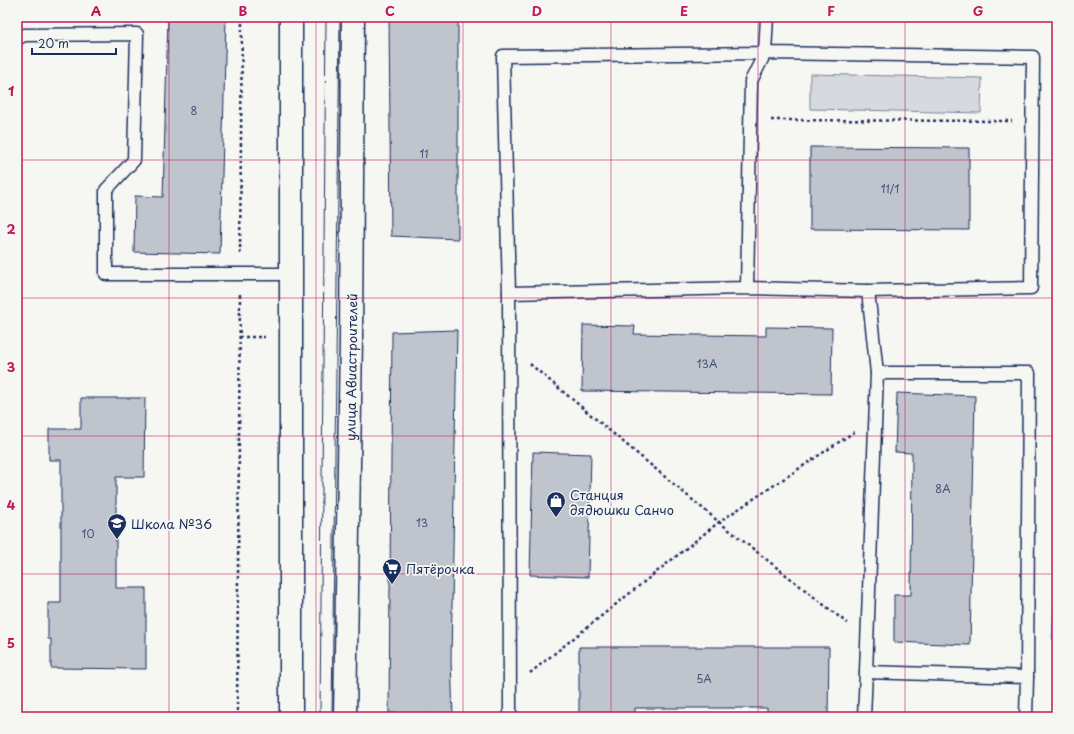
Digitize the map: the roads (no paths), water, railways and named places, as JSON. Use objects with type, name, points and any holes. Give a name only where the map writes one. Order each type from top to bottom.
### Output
[{"type":"main road","points":[[292,17],[292,717]]},
{"type":"main road","name":"улица Авиастроителей","points":[[345,717],[351,324],[353,17]]},
{"type":"lane","points":[[747,288],[750,81],[765,53],[767,17]]},
{"type":"lane","points":[[17,39],[24,35],[137,34],[134,160],[106,190],[106,274],[292,274]]},
{"type":"lane","points":[[509,293],[747,288],[868,291],[1031,288],[1034,57],[765,53],[503,56],[509,293],[510,717]]},
{"type":"lane","points":[[864,717],[877,373],[868,291]]},
{"type":"lane","points":[[877,373],[1029,373],[1026,717]]},
{"type":"lane","points":[[866,672],[1027,677]]},
{"type":"tram line","points":[[320,717],[326,17]]},
{"type":"tram line","points":[[332,717],[340,17]]},
{"type":"place","name":"Станция дядюшки Санчо","points":[[556,518]]},
{"type":"place","name":"Школа №36","points":[[117,540]]},
{"type":"place","name":"Пятёрочка","points":[[392,585]]}]
